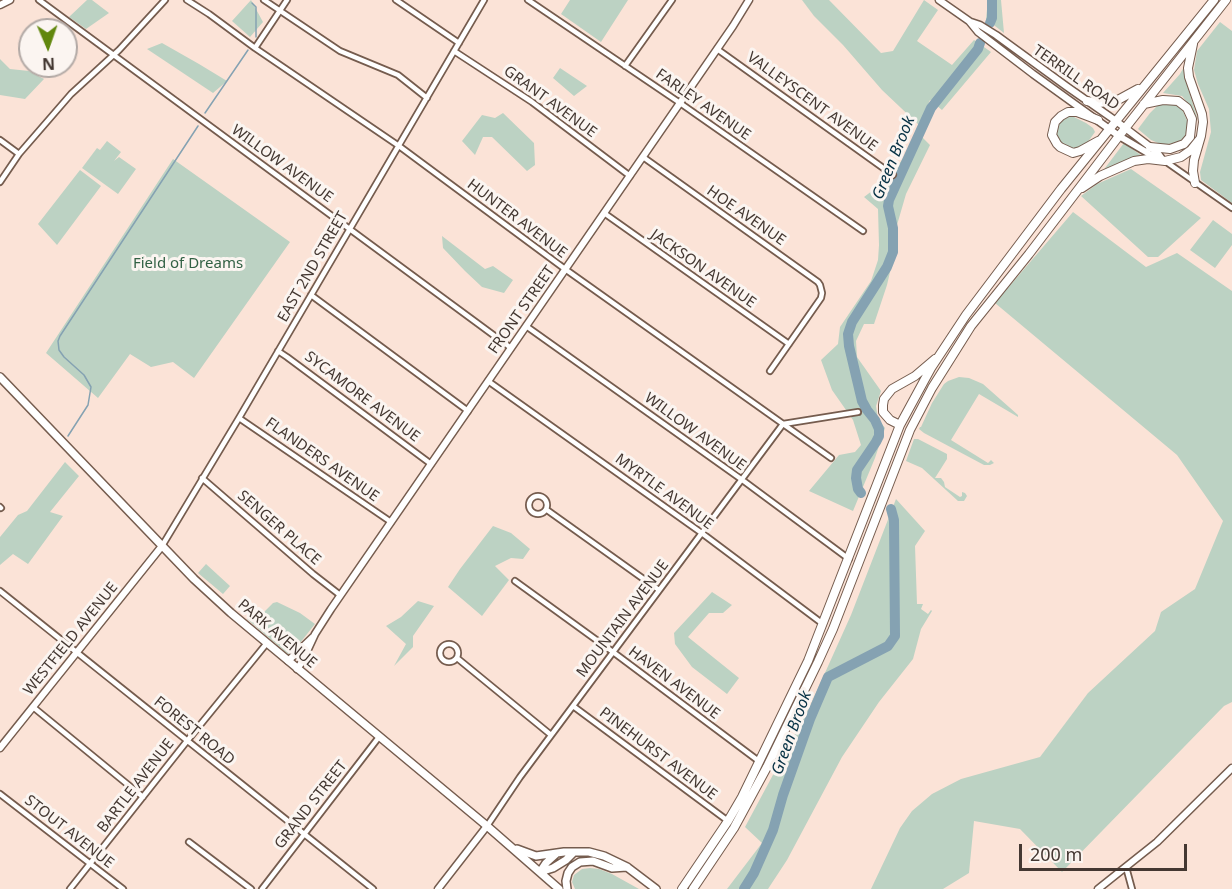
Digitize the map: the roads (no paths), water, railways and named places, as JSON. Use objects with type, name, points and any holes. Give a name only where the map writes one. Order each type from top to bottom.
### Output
[{"type":"highway","points":[[682,889],[728,821],[760,762],[808,661],[900,425],[940,354],[982,293],[1102,138],[1215,0]]},
{"type":"highway","points":[[693,889],[734,828],[767,767],[833,629],[898,461],[932,388],[971,326],[1226,0]]},
{"type":"highway","points":[[1193,41],[1188,68],[1189,77],[1203,122],[1193,167],[1195,183]]},
{"type":"highway","points":[[1087,100],[1098,103],[1116,101],[1145,85]]},
{"type":"highway","points":[[1144,104],[1163,100],[1178,101],[1187,108],[1192,119],[1192,131],[1184,144],[1170,149],[1150,147]]},
{"type":"highway","points":[[1098,120],[1077,112],[1068,112],[1055,122],[1052,135],[1060,147],[1073,153],[1102,138]]},
{"type":"highway","points":[[1075,194],[1100,176],[1134,160],[1177,159],[1191,150],[1201,136]]},
{"type":"highway","points":[[900,425],[890,420],[884,412],[884,399],[892,389],[915,376],[940,354]]},
{"type":"main road","name":"PARK AVENUE","points":[[0,377],[194,579],[297,669],[487,826],[557,888]]},
{"type":"main road","points":[[509,846],[536,856],[564,852],[596,854],[613,859],[627,867],[656,889]]},
{"type":"main road","points":[[540,872],[553,868],[573,853]]},
{"type":"main road","points":[[540,872],[546,862],[556,854]]},
{"type":"main road","points":[[567,889],[568,873],[580,862],[592,861],[612,868],[627,867]]},
{"type":"street","points":[[0,5],[10,0]]},
{"type":"street","name":"WILLOW AVENUE","points":[[39,0],[511,348]]},
{"type":"street","points":[[0,182],[19,154],[71,94],[165,0]]},
{"type":"street","name":"HUNTER AVENUE","points":[[187,0],[399,146],[565,269],[831,458]]},
{"type":"street","points":[[264,0],[340,51],[398,75],[427,98]]},
{"type":"street","points":[[255,48],[287,0]]},
{"type":"street","points":[[396,0],[459,43]]},
{"type":"street","name":"EAST 2ND STREET","points":[[162,546],[484,0]]},
{"type":"street","name":"FARLEY AVENUE","points":[[528,0],[863,231]]},
{"type":"street","points":[[625,66],[672,0]]},
{"type":"street","name":"FRONT STREET","points":[[297,669],[315,634],[340,596],[749,0]]},
{"type":"street","name":"TERRILL ROAD","points":[[939,0],[1119,136],[1165,161]]},
{"type":"street","name":"TERRILL ROAD","points":[[979,28],[996,34],[1116,121],[1165,161],[1232,208]]},
{"type":"street","name":"VALLEYSCENT AVENUE","points":[[717,49],[893,175]]},
{"type":"street","name":"GRANT AVENUE","points":[[454,51],[532,102],[630,176]]},
{"type":"street","points":[[0,140],[19,154]]},
{"type":"street","name":"HOE AVENUE","points":[[643,157],[818,282],[822,289],[821,298],[789,344]]},
{"type":"street","name":"JACKSON AVENUE","points":[[604,213],[789,344]]},
{"type":"street","points":[[311,295],[468,411]]},
{"type":"street","name":"WILLOW AVENUE","points":[[526,326],[849,559]]},
{"type":"street","points":[[770,371],[789,344]]},
{"type":"street","name":"SYCAMORE AVENUE","points":[[278,351],[431,464]]},
{"type":"street","name":"MYRTLE AVENUE","points":[[488,381],[701,533],[823,624]]},
{"type":"street","points":[[783,424],[858,412]]},
{"type":"street","name":"FLANDERS AVENUE","points":[[239,418],[391,522]]},
{"type":"street","name":"MOUNTAIN AVENUE","points":[[438,889],[487,826],[516,782],[783,424]]},
{"type":"street","name":"SENGER PLACE","points":[[202,478],[340,596]]},
{"type":"street","points":[[537,495],[543,496],[547,501],[547,510],[539,514],[533,513],[529,505],[531,499],[537,495]]},
{"type":"street","points":[[547,510],[659,590]]},
{"type":"street","name":"WESTFIELD AVENUE","points":[[0,748],[162,546]]},
{"type":"street","name":"HAVEN AVENUE","points":[[515,581],[760,762]]},
{"type":"street","name":"FOREST ROAD","points":[[0,591],[373,889]]},
{"type":"street","name":"FRONT STREET","points":[[288,661],[315,634]]},
{"type":"street","name":"BARTLE AVENUE","points":[[70,889],[267,643]]},
{"type":"street","points":[[456,658],[551,735]]},
{"type":"street","name":"PINEHURST AVENUE","points":[[573,705],[728,821]]},
{"type":"street","points":[[33,707],[143,797]]},
{"type":"street","name":"GRAND STREET","points":[[262,889],[379,736]]},
{"type":"street","points":[[1098,889],[1157,842],[1232,768]]},
{"type":"street","name":"STOUT AVENUE","points":[[0,794],[123,889]]},
{"type":"street","points":[[189,842],[251,889]]},
{"type":"street","points":[[1126,867],[1132,889]]},
{"type":"waterway","name":"Green Brook","points":[[990,23],[992,0]]},
{"type":"waterway","points":[[252,3],[256,7],[256,37]]},
{"type":"waterway","name":"Green Brook","points":[[861,493],[856,478],[857,470],[876,442],[879,429],[862,401],[848,334],[852,322],[887,267],[893,252],[893,228],[888,206],[889,200],[931,108],[978,49],[980,43]]},
{"type":"waterway","points":[[205,113],[248,50]]},
{"type":"waterway","points":[[68,436],[88,405],[91,387],[84,375],[59,350],[60,336],[198,126]]},
{"type":"waterway","name":"Green Brook","points":[[744,889],[754,873],[773,830],[810,719],[828,677],[888,646],[895,636],[894,520],[891,509]]},
{"type":"park label","name":"Field of Dreams","points":[[188,264]]}]
